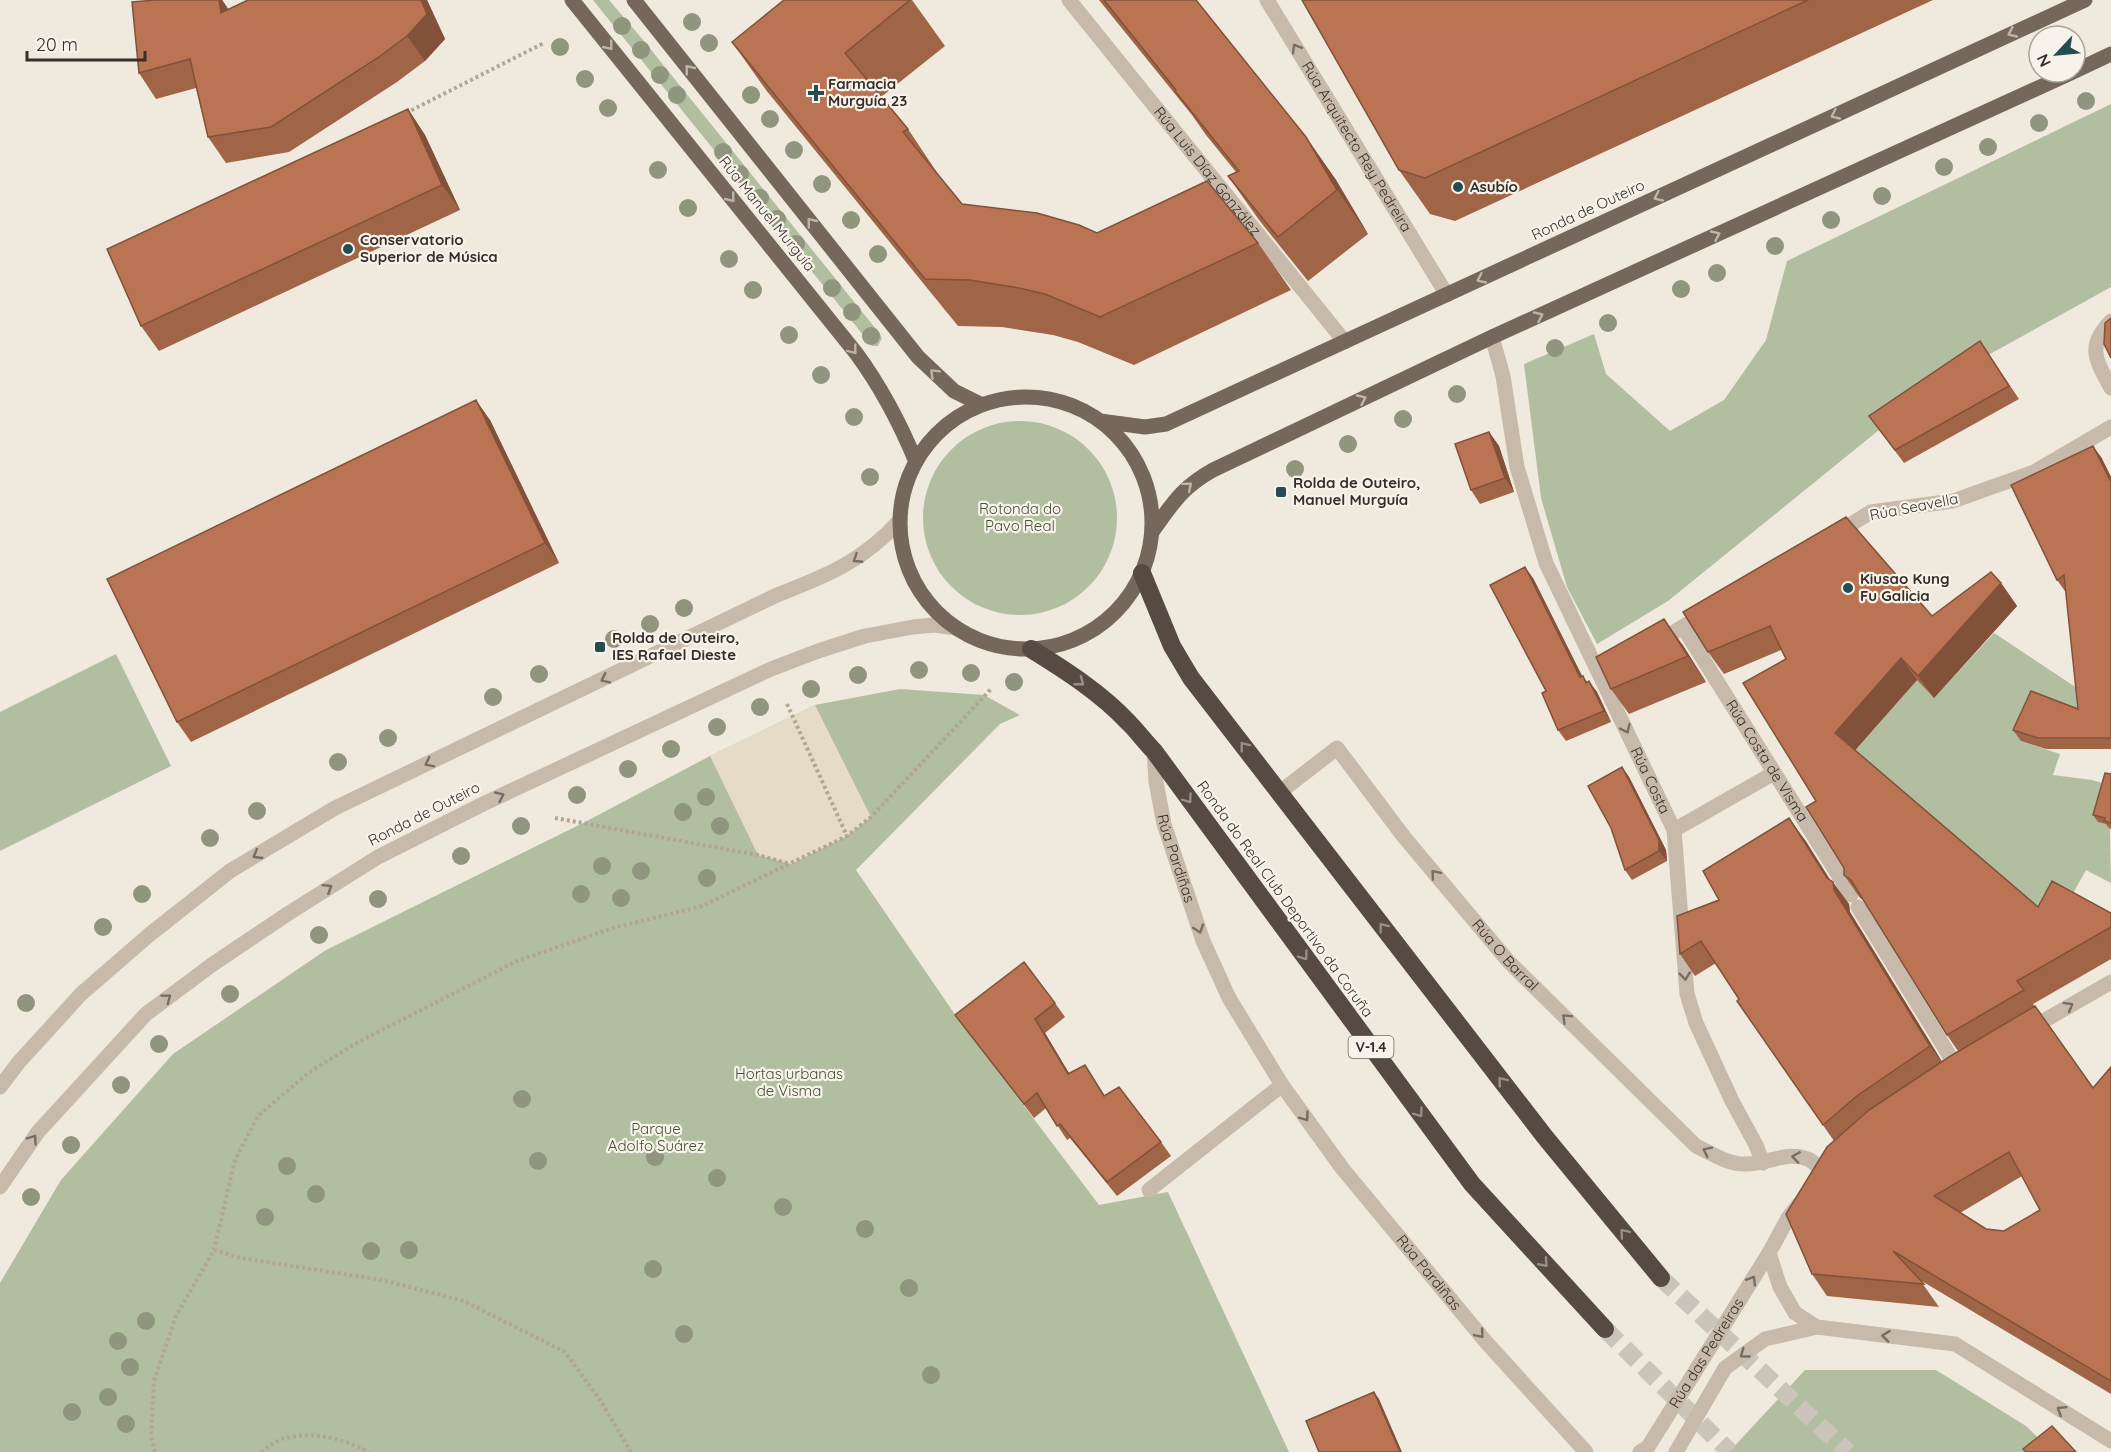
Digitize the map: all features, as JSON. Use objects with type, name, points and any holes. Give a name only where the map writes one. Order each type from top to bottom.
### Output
[{"type":"highway","points":[[1142,573],[1172,646],[1191,678],[1545,1137],[1662,1278]]},
{"type":"highway","name":"Ronda do Real Club Deportivo da Coruña","points":[[1031,649],[1064,669],[1113,708],[1154,752],[1472,1184],[1605,1329]]},
{"type":"main road","name":"Rúa Manuel Murguía","points":[[572,0],[869,370],[902,428],[916,462]]},
{"type":"main road","name":"Rúa Manuel Murguía","points":[[634,0],[918,357],[954,391],[982,405]]},
{"type":"main road","name":"Ronda de Outeiro","points":[[1100,421],[1145,427],[1166,424],[2085,0]]},
{"type":"main road","name":"Ronda de Outeiro","points":[[2087,65],[2111,54]]},
{"type":"main road","name":"Ronda de Outeiro","points":[[1152,532],[1179,494],[1197,479],[1492,337],[2046,84]]},
{"type":"main road","name":"Ronda de Outeiro","points":[[1023,397],[1043,398],[1064,403],[1100,421],[1119,438],[1135,458],[1152,506],[1149,553],[1142,573],[1128,598],[1109,619],[1086,635],[1059,645],[1031,649],[1005,648],[980,640],[957,628],[933,607],[915,581],[904,552],[900,520],[908,480],[916,462],[944,427],[962,414],[982,405],[1002,399],[1023,397]]},
{"type":"street","name":"Rúa Luis Díaz González","points":[[1069,0],[1346,342]]},
{"type":"street","name":"Rúa Arquitecto Rey Pedreira","points":[[1266,0],[1447,295]]},
{"type":"street","points":[[2111,321],[2101,332],[2095,345],[2096,361],[2111,388]]},
{"type":"street","name":"Rúa Costa","points":[[1492,337],[1503,376],[1516,467],[1546,563],[1607,673],[1674,830],[1686,994],[1696,1023],[1732,1101],[1756,1144],[1763,1163]]},
{"type":"street","name":"Rúa Seavella","points":[[1821,542],[1871,512],[1953,501],[2034,472],[2111,427]]},
{"type":"street","points":[[0,1087],[19,1062],[81,994],[149,935],[230,871],[335,808],[777,596],[830,574],[857,559],[883,539],[900,520]]},
{"type":"street","points":[[1642,651],[1723,603]]},
{"type":"street","name":"Ronda de Outeiro","points":[[0,1187],[38,1132],[146,1014],[289,912],[378,857],[483,804],[771,669],[865,636],[934,625],[957,628]]},
{"type":"street","name":"Rúa Costa de Visma","points":[[1683,627],[1959,1071]]},
{"type":"street","name":"Rúa O Barral","points":[[1280,792],[1337,748],[1404,837],[1509,962],[1696,1146],[1742,1165],[1763,1163]]},
{"type":"street","name":"Rúa Pardiñas","points":[[1154,752],[1156,782],[1164,824],[1203,941],[1229,998],[1282,1085],[1342,1168],[1486,1342],[1586,1452]]},
{"type":"street","points":[[1674,830],[1774,772]]},
{"type":"street","points":[[2016,1037],[2111,982]]},
{"type":"street","points":[[1149,1190],[1282,1085]]},
{"type":"street","name":"Rúa das Pedreiras","points":[[1641,1452],[1648,1447],[1769,1253],[1788,1218],[1821,1178],[1810,1160],[1788,1155],[1763,1163]]},
{"type":"street","points":[[1769,1253],[1780,1287],[1796,1312],[1817,1328],[1955,1344],[2111,1441]]},
{"type":"street","name":"Rúa das Pedreiras","points":[[1676,1452],[1725,1368],[1765,1339],[1817,1328]]},
{"type":"path","points":[[400,116],[544,43]]},
{"type":"path","points":[[155,1452],[151,1436],[154,1381],[176,1317],[214,1250],[235,1160],[258,1116],[308,1073],[360,1041],[517,961],[613,928],[702,906],[848,836],[871,817],[992,688]]},
{"type":"path","points":[[787,704],[848,836]]},
{"type":"path","points":[[555,818],[758,855],[791,864]]},
{"type":"path","points":[[214,1250],[241,1258],[382,1280],[464,1301],[565,1352],[600,1400],[631,1452]]},
{"type":"path","points":[[261,1452],[284,1438],[323,1436],[353,1444],[369,1452]]},
{"type":"green space","points":[[593,0],[609,0],[644,41],[880,334],[882,338],[878,346],[872,346]]},
{"type":"green space","points":[[2111,104],[2111,287],[1990,354],[1879,430],[1668,601],[1597,644],[1567,587],[1541,498],[1524,364],[1594,334],[1606,374],[1670,431],[1724,400],[1766,340],[1787,261]]},
{"type":"green space","name":"Rotonda do Pavo Real","points":[[1010,421],[1030,421],[1066,432],[1089,449],[1101,464],[1110,481],[1117,508],[1117,528],[1110,555],[1101,572],[1089,587],[1074,599],[1057,608],[1030,615],[1010,615],[974,604],[945,580],[934,564],[927,546],[923,528],[923,508],[934,472],[958,443],[974,432],[992,425]]},
{"type":"green space","points":[[1994,633],[2077,688],[2089,721],[2021,741],[2060,754],[2053,775],[2092,780],[2109,785],[2111,883],[2086,870],[2055,926],[1851,755],[1917,680],[1934,698]]},
{"type":"green space","points":[[116,654],[171,766],[0,851],[0,712]]},
{"type":"green space","name":"Parque Adolfo Suárez","points":[[900,689],[984,695],[1020,715],[1000,724],[856,870],[956,1016],[1099,1205],[1168,1192],[1289,1452],[0,1452],[0,1283],[61,1180],[173,1054],[326,950],[585,822],[710,756],[815,705]]},
{"type":"green space","points":[[1805,1370],[1936,1370],[2026,1426],[2053,1452],[1729,1452]]},
{"type":"shaded area","points":[[815,705],[871,817],[847,836],[791,864],[758,855],[710,756]]},
{"type":"building","points":[[219,0],[221,13],[248,0],[421,0],[427,14],[407,36],[379,57],[271,127],[208,137],[190,59],[139,73],[132,2]]},
{"type":"building","points":[[784,0],[910,0],[845,53],[908,129],[903,132],[962,204],[1037,213],[1079,225],[1097,233],[1207,181],[1258,243],[1100,317],[1045,294],[1019,288],[969,280],[925,279],[732,42]]},
{"type":"building","points":[[1104,0],[1196,0],[1306,137],[1337,190],[1278,237],[1228,176],[1239,171]]},
{"type":"building","points":[[1302,0],[1808,0],[1425,178],[1399,170]]},
{"type":"building","points":[[408,109],[442,185],[141,326],[107,249]]},
{"type":"building","points":[[2111,318],[2111,358],[2104,344],[2105,323]]},
{"type":"building","points":[[1980,341],[2009,386],[1895,450],[1869,416]]},
{"type":"building","points":[[476,400],[545,543],[177,722],[107,579]]},
{"type":"building","points":[[1489,432],[1505,478],[1471,490],[1455,444]]},
{"type":"building","points":[[2093,446],[2111,482],[2111,738],[2038,738],[2013,730],[2031,691],[2078,709],[2064,575],[2057,580],[2011,485]]},
{"type":"building","points":[[1846,517],[1932,616],[1991,572],[2001,583],[1918,676],[1901,658],[1835,733],[2038,907],[2052,881],[2111,913],[2111,927],[2017,981],[2024,990],[1947,1035],[1851,880],[1844,875],[1844,868],[1806,807],[1816,801],[1743,683],[1786,659],[1770,626],[1708,652],[1683,612]]},
{"type":"building","points":[[1525,567],[1580,677],[1583,676],[1586,683],[1589,681],[1604,711],[1558,730],[1542,693],[1546,691],[1490,585]]},
{"type":"building","points":[[1664,619],[1688,656],[1611,689],[1596,657]]},
{"type":"building","points":[[1622,767],[1659,840],[1659,851],[1625,870],[1611,828],[1588,786]]},
{"type":"building","points":[[2105,773],[2111,774],[2111,823],[2104,821],[2105,818],[2093,815]]},
{"type":"building","points":[[1789,818],[1827,878],[1833,882],[1834,890],[1930,1046],[1858,1095],[1823,1125],[1737,1001],[1739,999],[1701,941],[1680,954],[1677,916],[1719,900],[1703,871]]},
{"type":"building","points":[[1024,962],[1055,1003],[1035,1019],[1068,1074],[1085,1065],[1104,1096],[1119,1087],[1161,1142],[1107,1182],[1060,1124],[1057,1126],[1037,1093],[1024,1104],[955,1015]]},
{"type":"building","points":[[2035,1006],[2093,1088],[2111,1067],[2111,1381],[1893,1251],[1924,1284],[1812,1274],[1786,1214],[1827,1147],[1869,1110],[1949,1057]],"holes":[[[2009,1152],[2040,1210],[2004,1231],[1986,1229],[1934,1196]]]},
{"type":"building","points":[[1374,1392],[1400,1452],[1319,1452],[1306,1421]]},
{"type":"building","points":[[2052,1426],[2076,1452],[2026,1452],[2023,1449]]},
{"type":"tunnel","points":[[1661,1278],[1848,1452]]},
{"type":"tunnel","points":[[1605,1329],[1730,1452]]},
{"type":"place","name":"Farmacia Murguía 23","points":[[816,93]]},
{"type":"place","name":"Asubío","points":[[1458,187]]},
{"type":"place","name":"Conservatorio Superior de Música","points":[[348,249]]},
{"type":"place","name":"Rolda de Outeiro, Manuel Murguía","points":[[1281,492]]},
{"type":"place","name":"Kiusao Kung Fu Galicia","points":[[1848,588]]},
{"type":"place","name":"Rolda de Outeiro, IES Rafael Dieste","points":[[600,647]]},
{"type":"park label","name":"Hortas urbanas de Visma","points":[[789,1082]]}]
